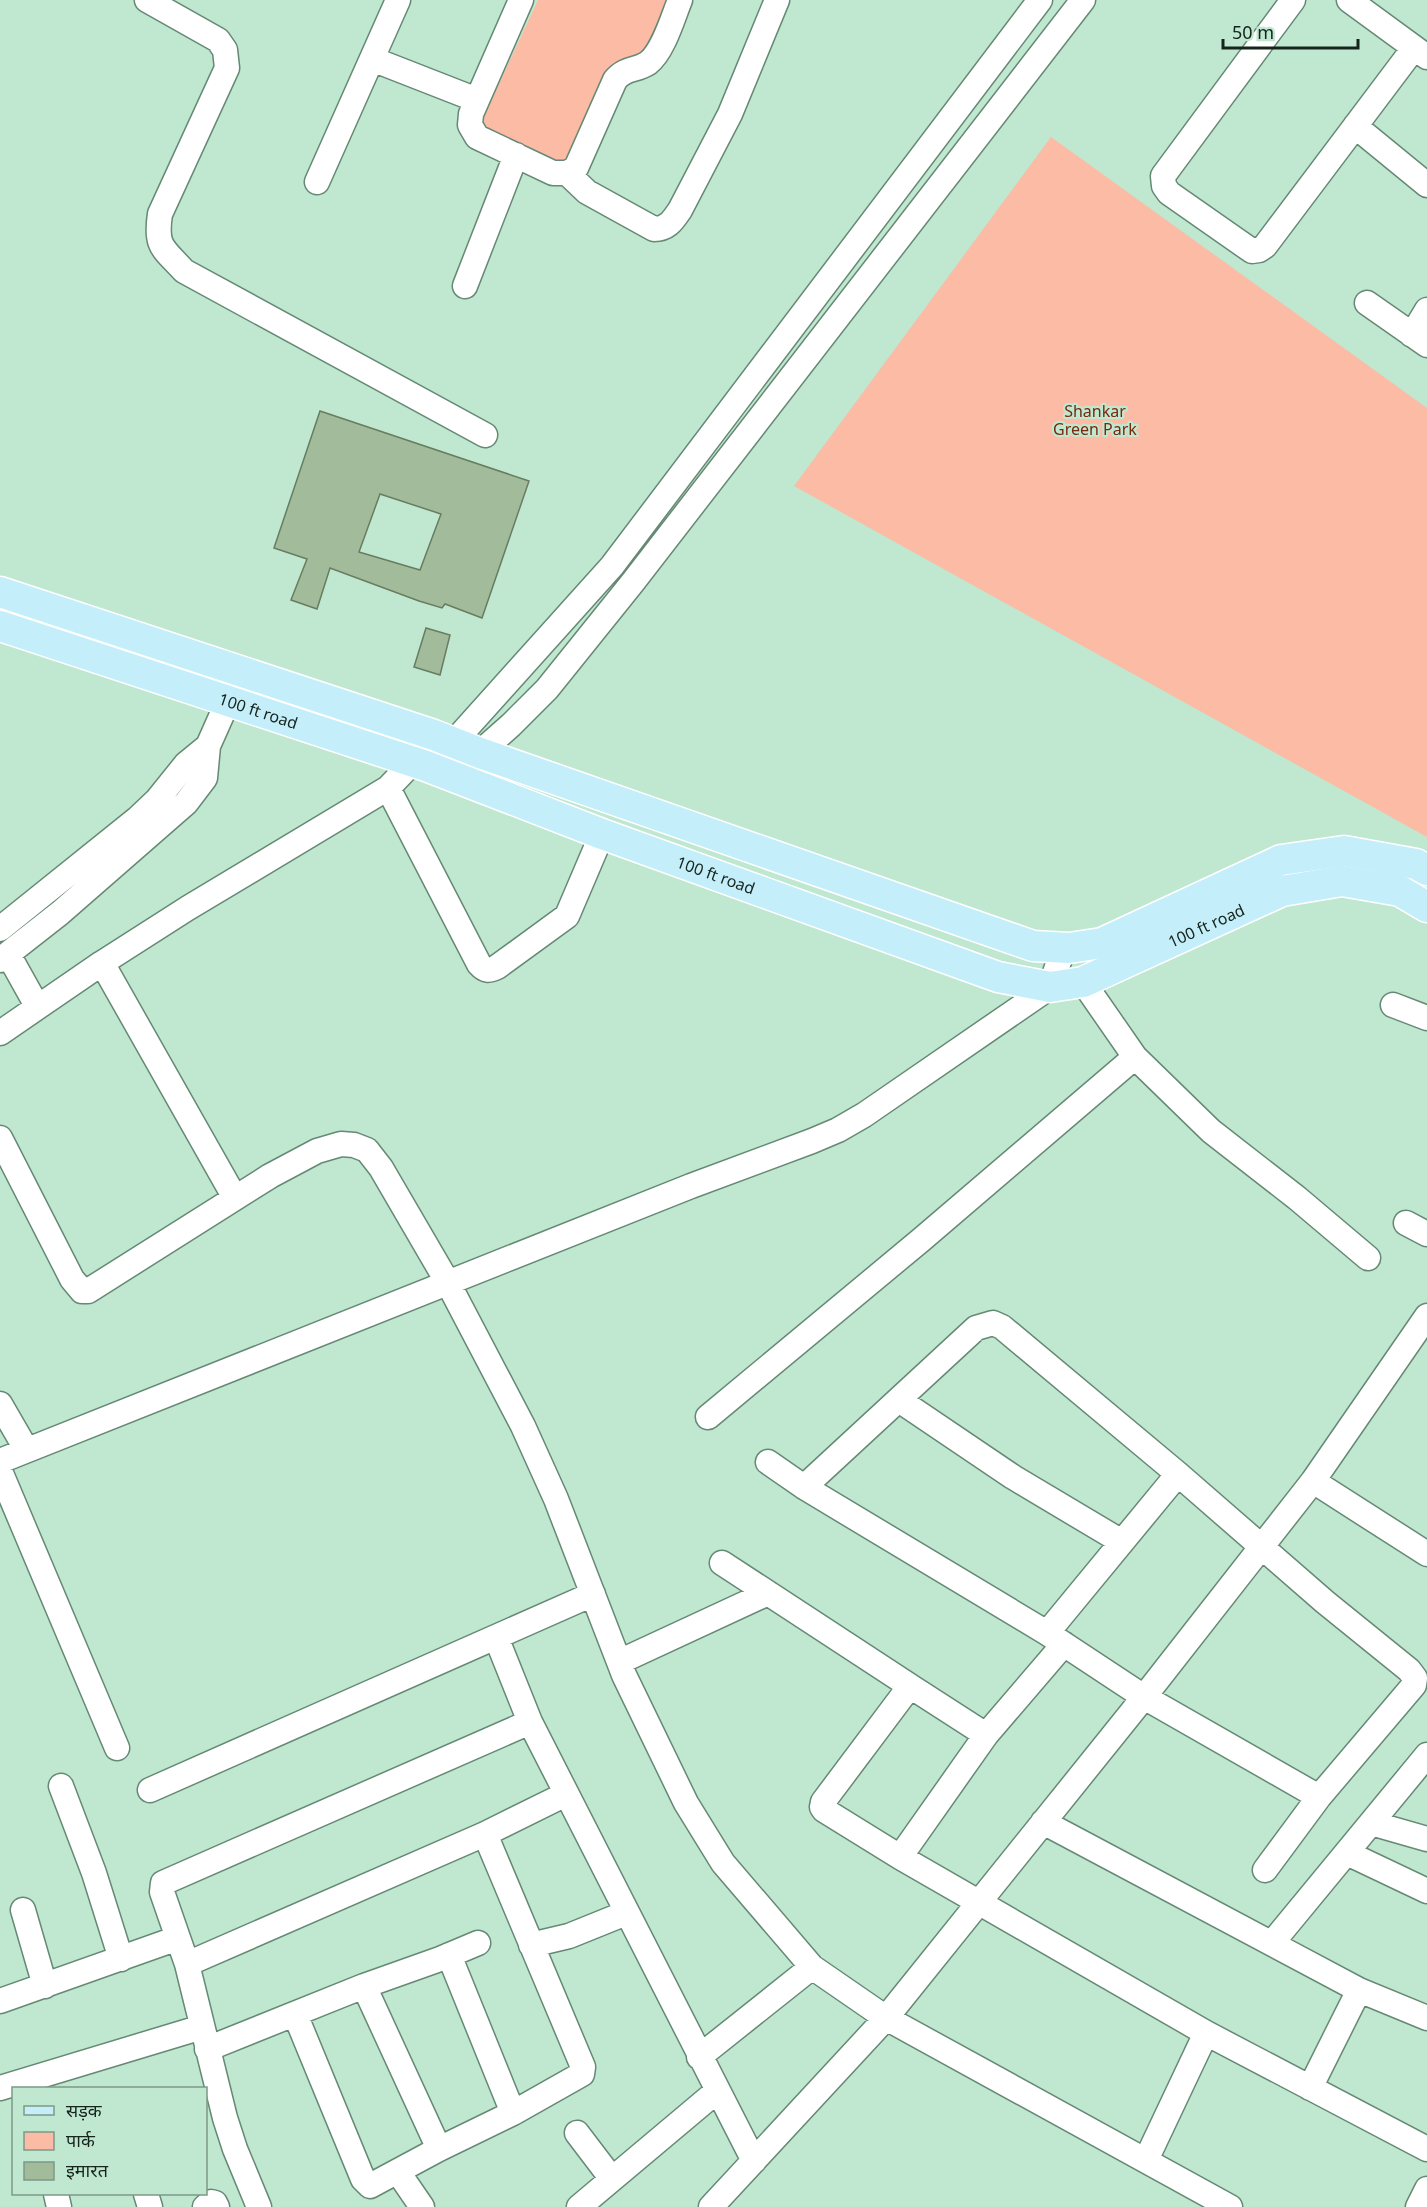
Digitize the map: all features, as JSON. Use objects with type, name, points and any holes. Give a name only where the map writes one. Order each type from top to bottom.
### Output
[{"type":"main road","name":"100 ft road","points":[[0,592],[466,748],[998,935],[1033,945],[1064,947],[1102,943],[1281,860],[1344,850],[1416,864],[1427,870]]},
{"type":"main road","name":"100 ft road","points":[[0,626],[430,768],[602,834],[998,977],[1050,987],[1083,982],[1282,891],[1342,881],[1400,891],[1427,907]]},
{"type":"street","points":[[147,0],[218,40],[225,50],[227,68],[160,214],[157,233],[162,247],[184,271],[484,435]]},
{"type":"street","points":[[317,182],[398,0]]},
{"type":"street","points":[[520,0],[471,114],[470,125],[477,137],[553,173],[567,173],[576,168],[615,80],[622,72],[644,65],[654,58],[680,0]]},
{"type":"street","points":[[567,173],[587,192],[654,229],[663,229],[672,222],[730,114],[777,0]]},
{"type":"street","points":[[466,748],[612,566],[1040,0]]},
{"type":"street","points":[[0,1033],[37,1006],[188,908],[388,788],[466,748],[547,689],[633,582],[1083,0]]},
{"type":"street","points":[[1293,0],[1163,176],[1164,186],[1169,193],[1252,251],[1265,246],[1355,126],[1423,51],[1348,0]]},
{"type":"street","points":[[372,59],[477,100]]},
{"type":"street","points":[[1355,126],[1427,185]]},
{"type":"street","points":[[465,286],[516,155]]},
{"type":"street","points":[[1367,303],[1420,340],[1427,310]]},
{"type":"street","points":[[37,1006],[4,957],[60,913],[186,803],[205,778],[208,746],[238,672]]},
{"type":"street","points":[[0,929],[138,819],[157,800],[186,764],[208,746]]},
{"type":"street","points":[[388,788],[479,964],[483,969],[489,971],[567,916],[602,834]]},
{"type":"street","points":[[0,1461],[838,1130],[1050,987],[1064,947]]},
{"type":"street","points":[[102,963],[235,1198]]},
{"type":"street","points":[[1083,982],[1135,1057],[1211,1131],[1297,1197],[1368,1258]]},
{"type":"street","points":[[1393,1005],[1427,1018]]},
{"type":"street","points":[[708,1418],[1135,1057]]},
{"type":"street","points":[[0,1138],[72,1279],[82,1291],[88,1291],[270,1176],[317,1151],[341,1144],[354,1145],[367,1150],[381,1168],[448,1283],[523,1426],[556,1499],[619,1662],[686,1803],[723,1863],[766,1916],[812,1967],[886,2018],[1230,2207]]},
{"type":"street","points":[[1406,1223],[1427,1234]]},
{"type":"street","points":[[711,2207],[886,2018],[1144,1697],[1313,1481],[1427,1316]]},
{"type":"street","points":[[804,1487],[976,1328],[993,1323],[1002,1327],[1409,1670],[1415,1678],[1414,1685],[1319,1797],[1265,1870]]},
{"type":"street","points":[[899,1400],[1013,1477],[1122,1542]]},
{"type":"street","points":[[0,1404],[26,1449]]},
{"type":"street","points":[[768,1462],[804,1487],[1055,1638],[1144,1697],[1319,1797]]},
{"type":"street","points":[[0,1471],[117,1748]]},
{"type":"street","points":[[900,1857],[1122,1542],[1178,1474]]},
{"type":"street","points":[[1313,1481],[1427,1554]]},
{"type":"street","points":[[722,1563],[986,1735]]},
{"type":"street","points":[[619,1662],[768,1593]]},
{"type":"street","points":[[150,1790],[593,1594]]},
{"type":"street","points":[[496,1637],[530,1722],[754,2161]]},
{"type":"street","points":[[909,1686],[822,1805],[824,1810],[900,1857],[1206,2033],[1427,2150]]},
{"type":"street","points":[[259,2207],[235,2149],[215,2121],[205,2038],[187,1964],[161,1887],[166,1881],[530,1722]]},
{"type":"street","points":[[1272,1943],[1427,1755]]},
{"type":"street","points":[[61,1786],[94,1873],[121,1959]]},
{"type":"street","points":[[187,1964],[485,1834],[566,1794]]},
{"type":"street","points":[[1043,1822],[1359,1990],[1427,2018]]},
{"type":"street","points":[[1371,1823],[1427,1839]]},
{"type":"street","points":[[295,2014],[367,2185],[374,2185],[580,2076],[583,2071],[485,1834]]},
{"type":"street","points":[[1347,1853],[1427,1892]]},
{"type":"street","points":[[24,1910],[45,1986]]},
{"type":"street","points":[[531,1945],[569,1936],[626,1913]]},
{"type":"street","points":[[0,2001],[178,1938]]},
{"type":"street","points":[[0,2088],[30,2083],[295,2014],[478,1943]]},
{"type":"street","points":[[450,1955],[513,2113]]},
{"type":"street","points":[[699,2057],[812,1967]]},
{"type":"street","points":[[364,1986],[439,2149]]},
{"type":"street","points":[[1310,2088],[1359,1990]]},
{"type":"street","points":[[1146,2160],[1206,2033]]},
{"type":"street","points":[[579,2207],[717,2091]]},
{"type":"street","points":[[577,2133],[612,2179]]},
{"type":"street","points":[[398,2172],[422,2207]]},
{"type":"street","points":[[1418,2207],[1427,2189]]},
{"type":"street","points":[[206,2207],[211,2202],[217,2207]]},
{"type":"green space","points":[[538,0],[671,0],[647,52],[571,156],[559,165],[490,134],[482,120]]},
{"type":"green space","name":"Shankar Green Park","points":[[1051,137],[1427,408],[1427,837],[794,486]]},
{"type":"building","points":[[320,411],[529,481],[482,618],[445,604],[442,608],[419,601],[330,568],[317,609],[291,600],[307,559],[274,548]],"holes":[[[380,494],[441,514],[420,570],[359,552]]]},
{"type":"building","points":[[426,628],[450,635],[440,675],[414,667]]}]
